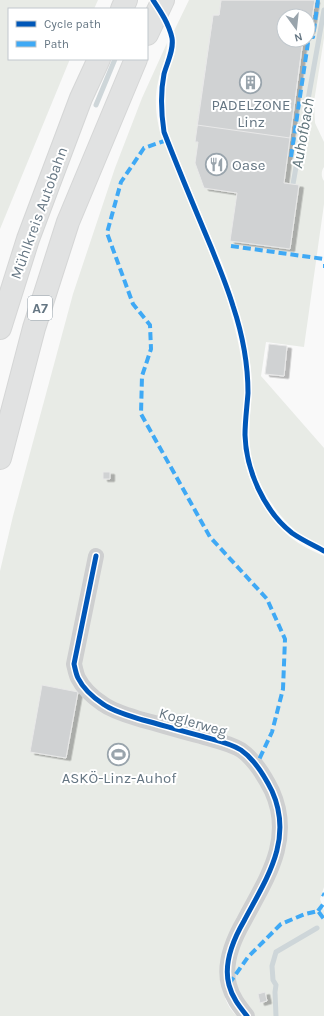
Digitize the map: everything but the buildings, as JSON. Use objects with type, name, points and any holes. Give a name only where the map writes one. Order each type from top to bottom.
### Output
[{"type":"highway","points":[[148,32],[163,0]]},
{"type":"highway","name":"Mühlkreis Autobahn","points":[[0,328],[28,239],[81,98],[99,60]]},
{"type":"highway","name":"Mühlkreis Autobahn","points":[[0,458],[36,321],[68,222],[136,60]]},
{"type":"street","name":"Koglerweg","points":[[96,556],[74,664],[78,679],[84,687],[104,705],[115,710],[240,749],[248,755],[256,766],[271,790],[277,804],[281,830],[279,844],[262,887],[236,936],[230,951],[228,964],[227,976],[232,995],[237,1005],[247,1016]]},
{"type":"shaded area","points":[[0,0],[98,0],[94,8],[8,8],[8,60],[70,60],[0,229]]},
{"type":"shaded area","points":[[189,0],[324,0],[324,38],[314,102],[315,123],[324,142],[324,167],[322,170],[322,178],[324,181],[324,204],[304,347],[266,342],[261,376],[324,448],[324,547],[305,538],[281,516],[259,481],[251,458],[249,431],[251,376],[242,323],[226,272],[171,141],[164,110],[167,79],[174,51],[173,33]]},
{"type":"shaded area","points":[[167,43],[165,58],[157,89],[157,120],[160,132],[196,218],[228,302],[240,350],[244,380],[242,438],[245,465],[259,499],[273,520],[294,540],[306,548],[324,556],[324,887],[320,899],[324,911],[324,1016],[255,1016],[242,1000],[236,989],[233,969],[236,948],[245,927],[279,862],[285,839],[286,817],[279,796],[260,763],[247,749],[236,743],[225,740],[223,747],[230,750],[246,762],[263,783],[274,807],[277,820],[275,846],[271,859],[260,883],[234,930],[226,951],[222,974],[223,986],[225,997],[237,1016],[0,1016],[0,571],[13,516],[73,294],[115,168],[142,98]]},
{"type":"waterway","name":"Auhofbach","points":[[293,184],[324,10]]},
{"type":"waterway","points":[[96,105],[115,60]]},
{"type":"waterway","name":"Auhofbach","points":[[276,1016],[276,985],[273,980],[272,966],[276,952],[317,928]]},
{"type":"marked path","points":[[291,157],[309,36],[313,37],[318,0]]},
{"type":"marked path","points":[[167,140],[144,148],[121,182],[107,233],[133,304],[150,325],[151,349],[142,376],[141,414],[210,537],[267,599],[285,639],[283,689],[272,732],[256,766]]},
{"type":"marked path","points":[[231,246],[324,259]]},
{"type":"marked path","points":[[318,911],[324,903]]},
{"type":"marked path","points":[[229,984],[248,957],[281,924],[305,914],[318,911],[324,919]]},
{"type":"cycle path","points":[[153,0],[167,23],[172,38],[171,52],[164,74],[161,96],[164,132],[223,276],[242,338],[248,382],[245,435],[246,448],[253,476],[265,502],[282,524],[296,536],[324,551]]},
{"type":"cycle path","points":[[96,556],[74,664],[80,682],[100,702],[117,712],[232,745],[241,750],[255,763],[263,774],[272,791],[278,809],[280,826],[279,843],[274,859],[261,890],[236,936],[228,960],[227,977],[230,989],[236,1001],[247,1016]]},
{"type":"place","name":"PADELZONE Linz","points":[[251,82]]},
{"type":"place","name":"Oase","points":[[216,165]]},
{"type":"place","name":"ASKÖ-Linz-Auhof","points":[[119,755]]}]
